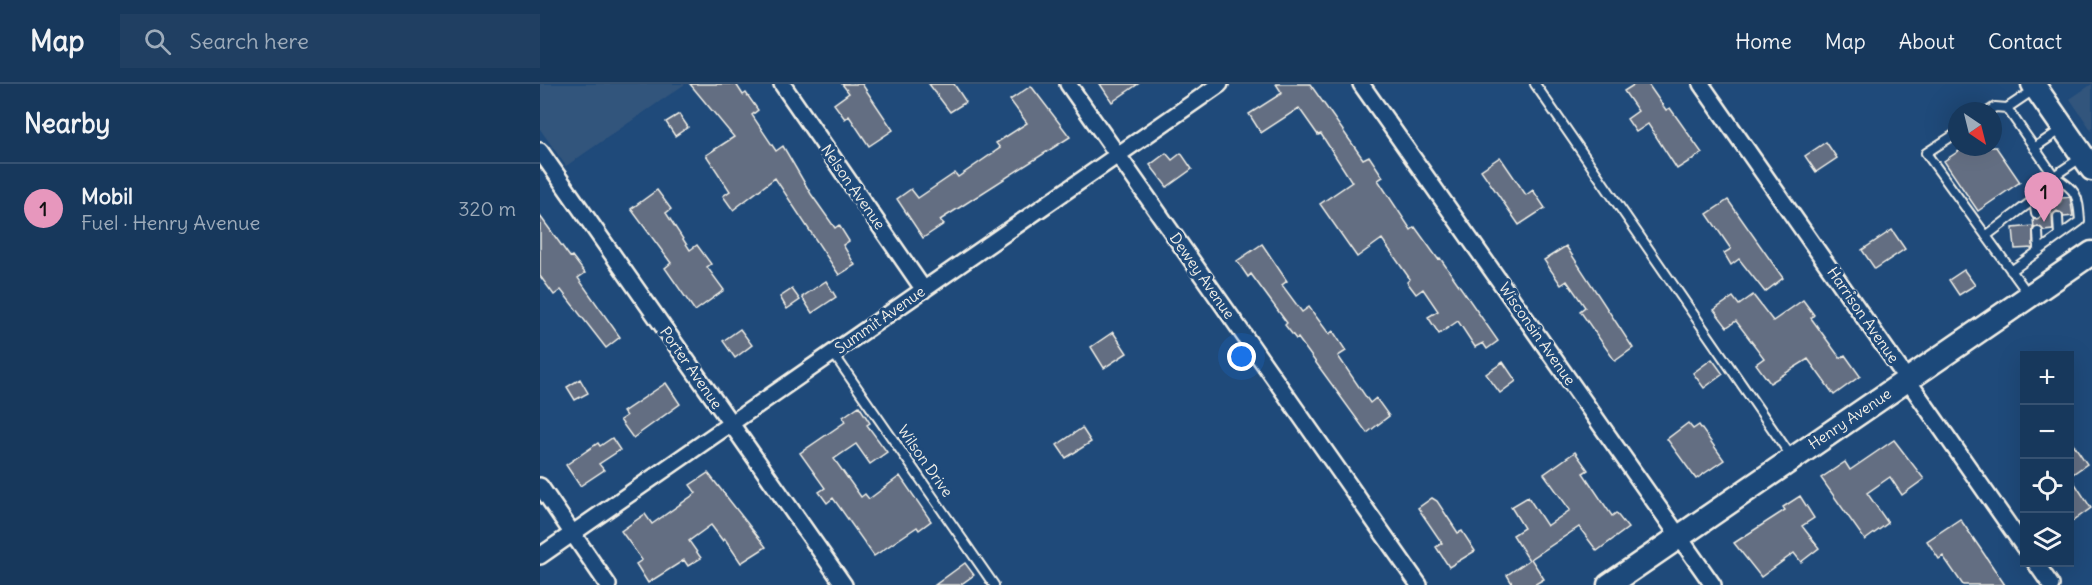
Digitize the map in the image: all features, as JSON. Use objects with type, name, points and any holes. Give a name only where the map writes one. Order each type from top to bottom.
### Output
[{"type":"street","name":"Nelson Avenue","points":[[782,84],[924,290]]},
{"type":"street","name":"Dewey Avenue","points":[[1068,84],[1419,585]]},
{"type":"street","name":"Summit Avenue","points":[[540,556],[1220,84]]},
{"type":"street","name":"Wisconsin Avenue","points":[[1361,84],[1713,585]]},
{"type":"street","name":"Harrison Avenue","points":[[1701,84],[2020,540]]},
{"type":"street","points":[[2034,86],[2087,163]]},
{"type":"street","name":"Porter Avenue","points":[[540,151],[844,585]]},
{"type":"street","name":"Henry Avenue","points":[[1609,585],[2092,253]]},
{"type":"street","points":[[540,486],[608,585]]},
{"type":"street","points":[[2038,567],[2051,585]]},
{"type":"lane","points":[[1535,84],[1793,458]]},
{"type":"lane","points":[[2002,108],[2007,108],[2034,86]]},
{"type":"lane","points":[[2007,108],[2054,176],[2072,188],[2079,197],[2080,221],[2011,271]]},
{"type":"lane","points":[[2034,148],[2063,128]]},
{"type":"lane","points":[[1948,139],[1926,153],[2030,296]]},
{"type":"lane","points":[[2054,176],[2087,163]]},
{"type":"lane","points":[[2054,176],[2052,186],[2056,198]]},
{"type":"lane","points":[[1986,236],[2052,186]]},
{"type":"lane","points":[[2034,199],[2036,214]]},
{"type":"lane","points":[[2058,217],[2059,236]]},
{"type":"lane","points":[[2038,232],[2039,250]]},
{"type":"lane","name":"Wilson Drive","points":[[833,353],[994,585]]},
{"type":"shaded area","points":[[540,84],[685,84],[566,166],[540,129]]},
{"type":"shaded area","points":[[2092,84],[2092,131],[2070,99]]},
{"type":"building","points":[[690,84],[736,84],[743,95],[746,93],[758,110],[752,115],[776,151],[783,146],[811,194],[835,228],[839,225],[849,241],[843,245],[855,265],[839,275],[775,178],[733,210],[723,196],[730,191],[706,155],[734,137]]},
{"type":"building","points":[[842,84],[862,84],[893,130],[869,146],[849,116],[845,119],[834,104],[849,93]]},
{"type":"building","points":[[929,84],[954,84],[966,102],[950,112]]},
{"type":"building","points":[[1100,84],[1138,84],[1112,102]]},
{"type":"building","points":[[1276,84],[1310,84],[1363,159],[1369,156],[1383,177],[1378,180],[1411,230],[1415,227],[1438,259],[1440,258],[1498,341],[1487,349],[1483,343],[1475,347],[1458,321],[1439,334],[1428,317],[1438,311],[1423,289],[1416,294],[1407,282],[1410,279],[1382,239],[1357,257],[1320,204],[1352,182],[1321,134],[1318,135],[1299,108],[1261,133],[1249,114],[1282,93]]},
{"type":"building","points":[[1635,84],[1648,84],[1666,110],[1670,108],[1702,153],[1677,169],[1648,124],[1636,132],[1627,119],[1638,111],[1624,91]]},
{"type":"building","points":[[1031,86],[1070,137],[940,220],[944,224],[923,238],[897,199],[911,189],[918,198],[955,173],[958,177],[1000,148],[996,143],[1027,123],[1010,100]]},
{"type":"building","points":[[679,114],[688,127],[675,136],[666,122]]},
{"type":"building","points":[[1826,142],[1837,158],[1816,172],[1805,156]]},
{"type":"building","points":[[1166,153],[1172,160],[1181,153],[1192,169],[1167,187],[1150,165]]},
{"type":"building","points":[[1952,156],[2002,156],[2020,182],[1978,211],[1944,161]]},
{"type":"building","points":[[1500,157],[1526,195],[1533,190],[1545,208],[1519,225],[1481,170]]},
{"type":"building","points":[[657,190],[671,209],[666,213],[690,250],[697,245],[711,264],[707,267],[724,290],[695,311],[665,268],[671,263],[631,209]]},
{"type":"building","points":[[2070,197],[2073,216],[2064,217],[2057,211],[2052,215],[2053,230],[2044,231],[2038,226],[2034,228],[2033,219],[2037,220],[2042,214],[2051,213],[2050,201],[2057,205],[2062,198]]},
{"type":"building","points":[[1728,200],[1783,278],[1765,292],[1739,259],[1731,265],[1724,253],[1731,249],[1707,214]]},
{"type":"building","points":[[540,216],[570,257],[572,256],[585,273],[578,278],[620,337],[606,348],[561,290],[554,295],[540,276]]},
{"type":"building","points":[[2033,226],[2033,248],[2015,249],[2013,228]]},
{"type":"building","points":[[1892,230],[1905,249],[1875,269],[1862,250]]},
{"type":"building","points":[[1262,244],[1287,281],[1282,285],[1302,312],[1309,307],[1329,334],[1333,331],[1346,351],[1338,356],[1370,403],[1376,398],[1389,416],[1367,433],[1298,338],[1296,339],[1285,325],[1287,323],[1251,274],[1248,277],[1237,261]]},
{"type":"building","points":[[1566,246],[1633,348],[1615,361],[1580,311],[1585,307],[1567,281],[1561,285],[1544,260]]},
{"type":"building","points":[[1964,270],[1975,285],[1959,295],[1949,280]]},
{"type":"building","points":[[826,281],[836,297],[812,313],[802,297]]},
{"type":"building","points":[[792,289],[800,300],[787,309],[780,297]]},
{"type":"building","points":[[1753,295],[1773,321],[1803,300],[1814,315],[1811,318],[1840,358],[1845,355],[1860,376],[1834,395],[1808,359],[1770,383],[1756,364],[1764,358],[1736,321],[1727,327],[1714,310],[1733,297],[1739,305]]},
{"type":"building","points":[[740,329],[752,345],[735,358],[723,341]]},
{"type":"building","points":[[1113,332],[1127,353],[1104,368],[1091,347]]},
{"type":"building","points":[[1712,359],[1723,374],[1704,388],[1693,373]]},
{"type":"building","points":[[1503,362],[1516,381],[1500,393],[1486,374]]},
{"type":"building","points":[[580,379],[588,393],[575,400],[567,387]]},
{"type":"building","points":[[666,383],[680,404],[633,438],[620,420],[626,416],[623,412]]},
{"type":"building","points":[[859,406],[870,423],[867,425],[887,452],[870,464],[856,444],[834,459],[861,497],[865,494],[869,499],[900,476],[931,521],[919,530],[917,527],[874,556],[833,498],[827,503],[819,492],[825,488],[800,453],[845,422],[843,417]]},
{"type":"building","points":[[1688,423],[1693,429],[1699,425],[1724,460],[1696,479],[1667,439]]},
{"type":"building","points":[[1082,428],[1091,442],[1066,458],[1057,445]]},
{"type":"building","points":[[612,438],[620,450],[599,464],[604,470],[580,486],[566,465],[598,443],[600,446]]},
{"type":"building","points":[[1894,440],[1924,479],[1902,495],[1890,477],[1867,493],[1888,523],[1865,540],[1821,478],[1845,462],[1850,470]]},
{"type":"building","points":[[2074,445],[2087,464],[2074,473]]},
{"type":"building","points":[[1575,452],[1588,470],[1583,473],[1612,516],[1616,513],[1628,528],[1597,551],[1579,527],[1531,559],[1544,579],[1534,585],[1513,585],[1507,575],[1529,560],[1513,535],[1524,528],[1511,507],[1528,497],[1547,526],[1570,510],[1544,474]]},
{"type":"building","points":[[708,473],[766,547],[741,563],[725,539],[723,541],[711,525],[689,541],[701,558],[688,566],[684,560],[648,583],[636,564],[642,560],[621,531],[645,514],[652,524],[696,493],[690,485]]},
{"type":"building","points":[[2074,482],[2091,508],[2074,520]]},
{"type":"building","points":[[1800,496],[1814,518],[1802,526],[1819,548],[1801,562],[1794,553],[1761,577],[1734,543],[1785,510],[1783,507]]},
{"type":"building","points":[[1432,498],[1437,501],[1458,533],[1462,531],[1475,551],[1449,567],[1436,547],[1442,543],[1418,508]]},
{"type":"building","points":[[1960,519],[2005,585],[1963,585],[1943,556],[1939,559],[1927,541]]},
{"type":"building","points":[[965,563],[974,575],[960,585],[935,585]]},
{"type":"place","name":"Mobil","points":[[2044,222]]}]
